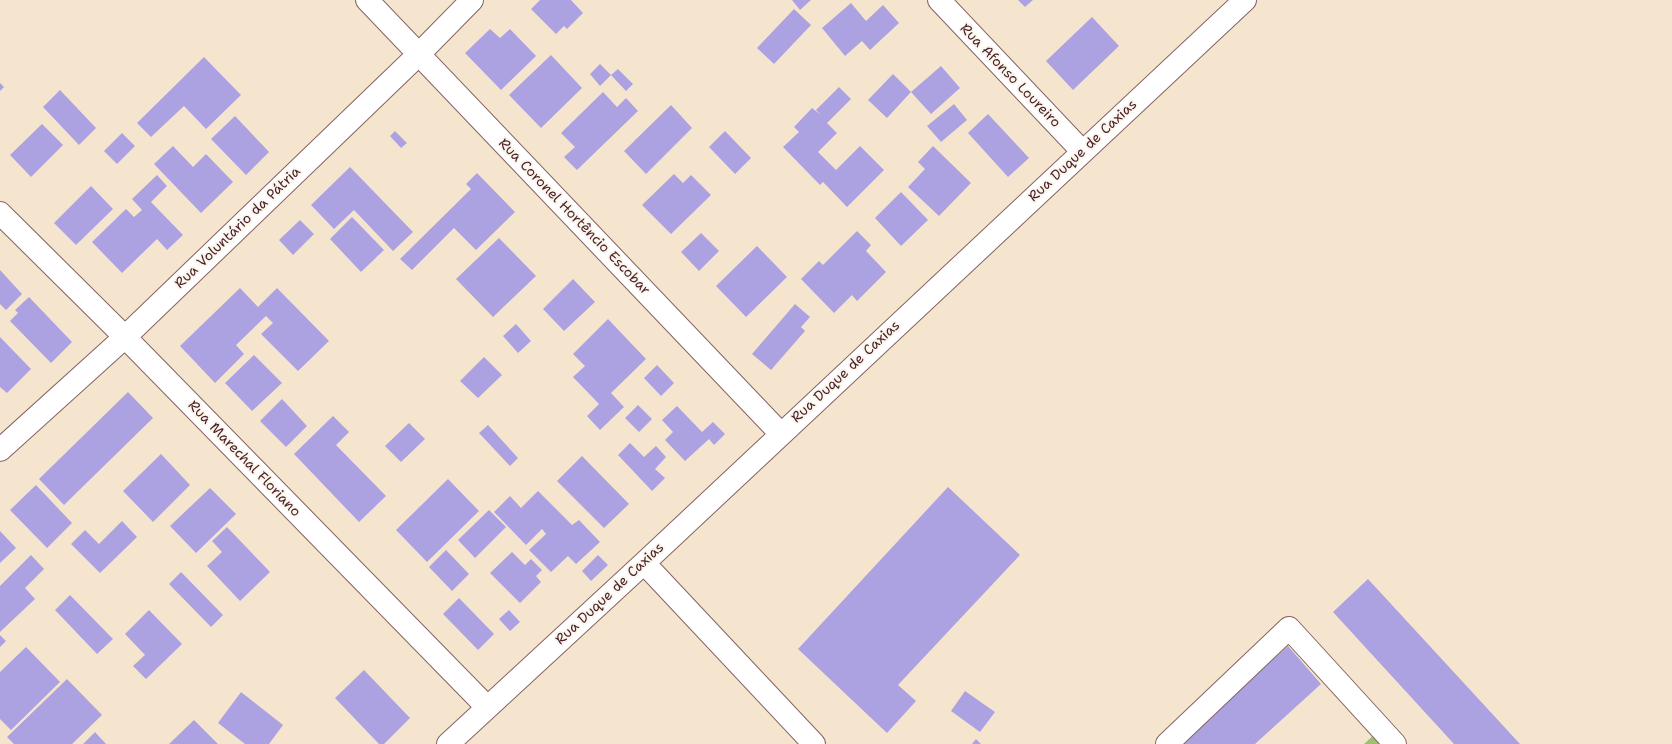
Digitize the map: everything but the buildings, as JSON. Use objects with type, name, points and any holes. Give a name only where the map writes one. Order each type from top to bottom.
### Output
[{"type":"street","name":"Rua Coronel Hortêncio Escobar","points":[[367,0],[781,434]]},
{"type":"street","name":"Rua Voluntário da Pátria","points":[[0,450],[125,336],[419,54],[472,0]]},
{"type":"street","name":"Rua Afonso Loureiro","points":[[939,0],[1082,151]]},
{"type":"street","name":"Rua Duque de Caxias","points":[[448,744],[644,563],[1082,151],[1245,0]]},
{"type":"street","name":"Rua Marechal Floriano","points":[[0,213],[125,336],[487,707]]},
{"type":"street","points":[[644,563],[814,744]]},
{"type":"street","points":[[1167,744],[1289,628],[1396,744]]},
{"type":"green space","points":[[1377,732],[1388,744],[1364,744]]}]
